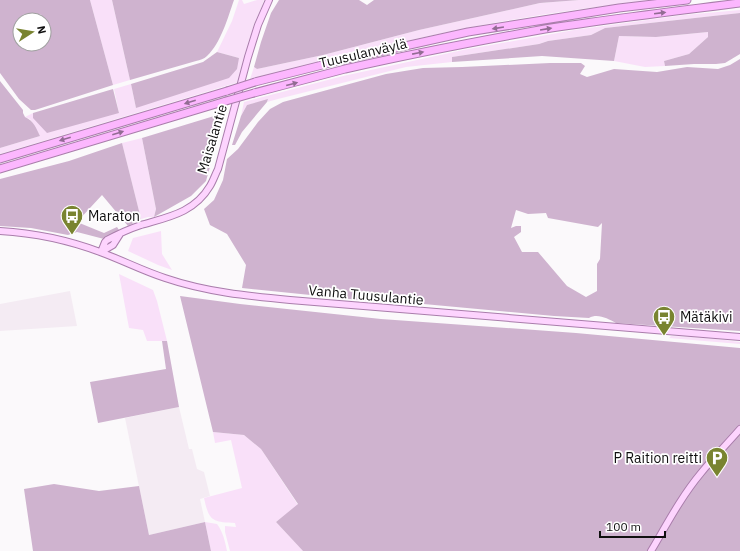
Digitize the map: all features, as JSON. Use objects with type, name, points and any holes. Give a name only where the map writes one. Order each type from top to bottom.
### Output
[{"type":"highway","name":"Tuusulanväylä","points":[[0,158],[255,82],[342,60],[468,32],[619,8],[687,0]]},
{"type":"highway","name":"Tuusulanväylä","points":[[0,169],[226,101],[407,55],[538,31],[621,18],[740,3]]},
{"type":"main road","name":"Maisalantie","points":[[101,252],[105,242],[121,232],[167,218],[190,208],[198,201],[210,186],[218,169],[258,25],[269,0]]},
{"type":"main road","name":"Vanha Tuusulantie","points":[[0,232],[18,232],[79,244],[134,267],[205,290],[290,300],[740,337]]},
{"type":"main road","points":[[651,551],[692,485],[740,429]]},
{"type":"shaded area","points":[[0,0],[90,0],[113,85],[35,110],[31,110],[19,99],[0,73]]},
{"type":"shaded area","points":[[90,0],[112,0],[130,80],[113,85]]},
{"type":"shaded area","points":[[112,0],[234,0],[227,22],[220,37],[212,51],[206,57],[130,80]]},
{"type":"shaded area","points":[[239,0],[242,0],[244,4],[257,0],[264,0],[254,24],[239,82],[0,154],[0,148],[40,136],[30,119],[25,117],[33,113],[33,118],[119,113],[114,89],[131,84],[136,108],[239,58],[217,52],[232,21]]},
{"type":"shaded area","points":[[279,0],[359,0],[367,5],[374,0],[579,0],[540,3],[419,30],[323,55],[257,69],[254,67],[261,42],[271,13]]},
{"type":"shaded area","points":[[579,0],[651,0],[520,18],[477,26],[392,44],[250,79],[254,67],[257,69],[323,55],[419,30],[540,3]]},
{"type":"shaded area","points":[[740,10],[740,13],[605,28],[591,35],[452,57],[452,62],[406,67],[267,102],[268,100],[247,105],[241,116],[244,102],[343,76],[463,50],[574,30],[684,15]]},
{"type":"shaded area","points":[[740,13],[740,54],[725,63],[665,66],[664,61],[689,54],[708,37],[708,32],[656,37],[619,36],[614,61],[542,56],[452,62],[452,57],[591,35],[605,28]]},
{"type":"shaded area","points":[[708,32],[708,37],[689,54],[664,61],[665,66],[645,67],[614,61],[619,36],[656,37]]},
{"type":"shaded area","points":[[217,52],[239,58],[237,69],[229,78],[136,108],[131,84],[203,62]]},
{"type":"shaded area","points":[[740,59],[740,331],[616,323],[599,316],[589,318],[554,316],[413,303],[405,300],[399,304],[242,288],[246,265],[227,234],[210,225],[204,209],[214,200],[223,180],[227,159],[238,149],[258,122],[270,109],[283,102],[386,74],[423,68],[581,63],[585,66],[580,74],[587,77],[614,69],[657,72],[687,67],[718,69],[730,65]],"holes":[[[516,210],[528,214],[546,213],[548,218],[598,227],[602,223],[600,259],[597,264],[597,291],[586,297],[567,286],[538,252],[522,252],[514,237],[521,232],[521,226],[511,228]]]},
{"type":"shaded area","points":[[0,81],[23,110],[25,117],[34,125],[40,136],[0,148]]},
{"type":"shaded area","points":[[113,89],[119,113],[47,133],[33,118],[33,113]]},
{"type":"shaded area","points":[[268,99],[242,132],[235,145],[232,145],[241,116],[247,105]]},
{"type":"shaded area","points":[[224,113],[206,181],[191,196],[154,217],[156,209],[142,138]]},
{"type":"shaded area","points":[[142,138],[156,209],[154,217],[141,219],[122,143]]},
{"type":"shaded area","points":[[122,143],[141,219],[128,226],[102,195],[77,222],[104,233],[117,227],[119,230],[104,239],[77,232],[68,235],[31,228],[0,226],[0,179],[69,161]]},
{"type":"shaded area","points":[[161,231],[162,254],[172,270],[128,251],[133,238]]},
{"type":"shaded area","points":[[119,274],[153,290],[167,341],[147,341],[143,330],[129,328]]},
{"type":"shaded area","points":[[70,291],[77,326],[0,331],[0,304]]},
{"type":"shaded area","points":[[180,296],[381,319],[576,333],[740,348],[740,428],[700,473],[649,551],[303,551],[276,522],[298,504],[261,449],[244,435],[213,432]]},
{"type":"shaded area","points":[[671,336],[740,342],[740,344],[669,338]]},
{"type":"shaded area","points":[[162,341],[167,341],[179,407],[98,423],[90,382],[166,369]]},
{"type":"shaded area","points":[[179,407],[189,449],[192,449],[197,469],[204,472],[210,496],[200,499],[205,522],[149,535],[125,418]]},
{"type":"shaded area","points":[[740,431],[740,551],[652,551],[701,474]]},
{"type":"shaded area","points":[[213,432],[244,435],[261,449],[298,505],[276,522],[303,551],[230,551],[225,526],[236,527],[235,523],[221,522],[213,519],[210,516],[204,498],[242,488],[231,440],[215,443]]},
{"type":"shaded area","points":[[54,484],[99,491],[139,486],[149,535],[205,522],[211,551],[33,551],[24,489]]},
{"type":"shaded area","points":[[205,522],[217,524],[225,540],[227,551],[211,551]]},
{"type":"place","name":"Maraton","points":[[72,236]]},
{"type":"place","name":"Mätäkivi","points":[[664,336]]},
{"type":"place","name":"P Raition reitti","points":[[717,478]]}]
